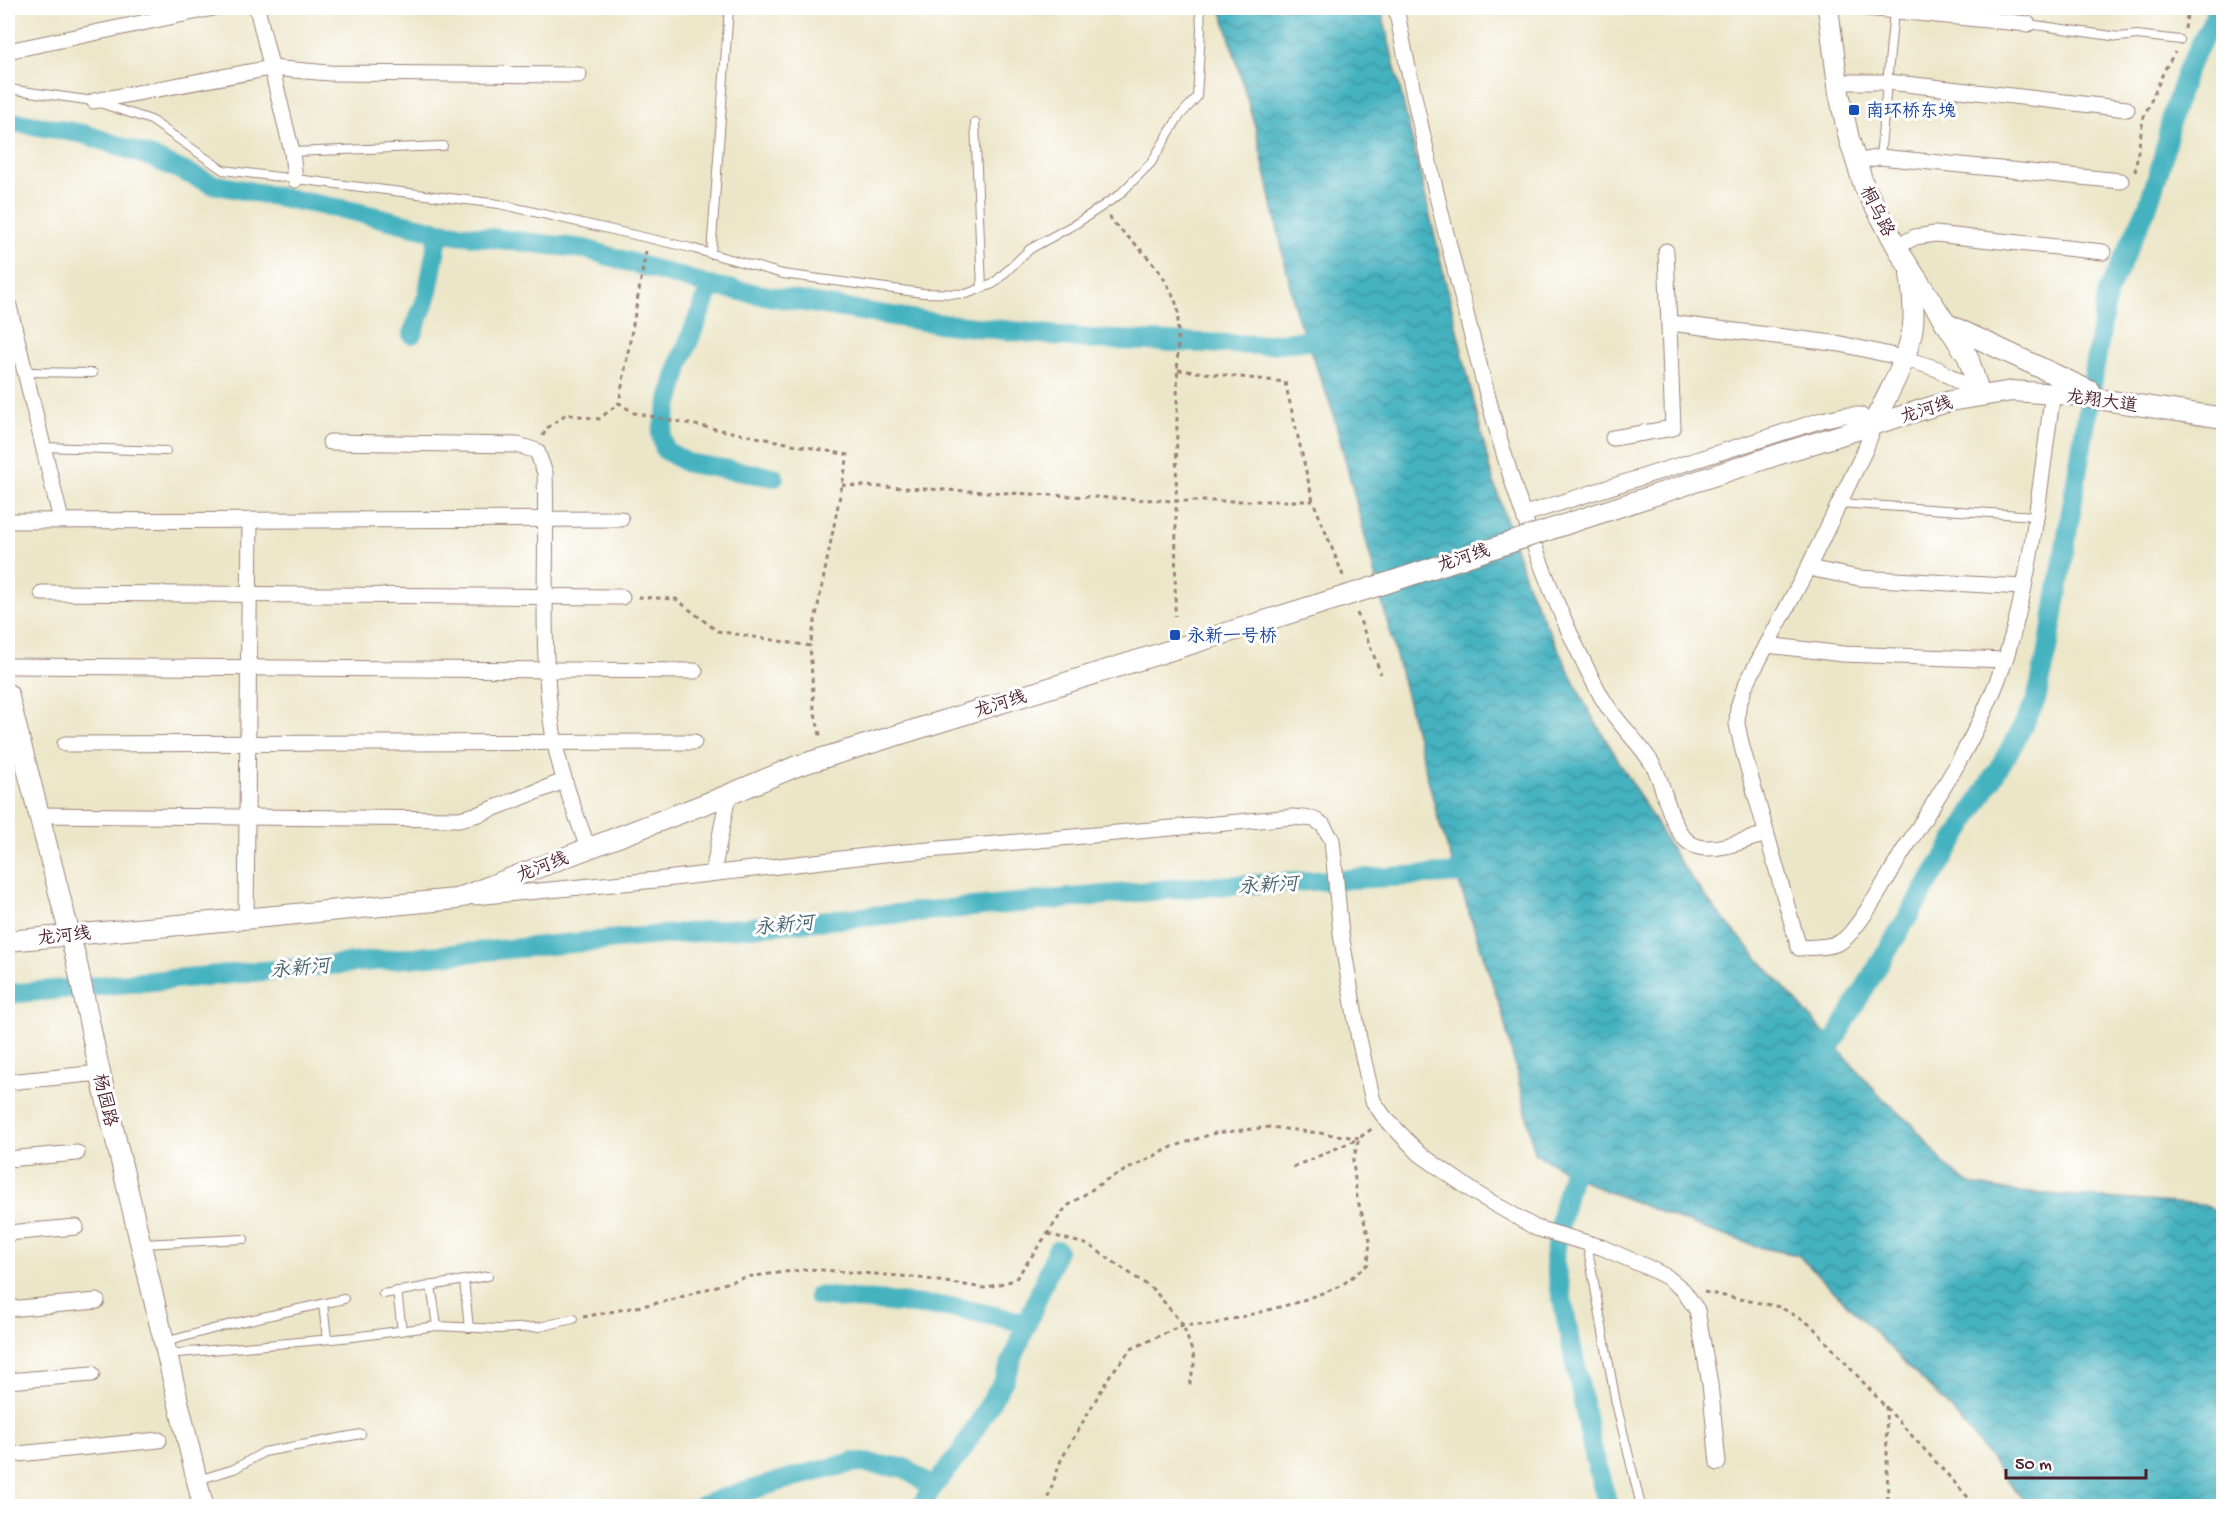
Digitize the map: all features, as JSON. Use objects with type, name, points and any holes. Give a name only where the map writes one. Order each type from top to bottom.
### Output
[{"type":"street","points":[[8,51],[213,8]]},
{"type":"street","points":[[257,8],[292,152],[295,180]]},
{"type":"street","points":[[1396,8],[1414,102],[1484,388],[1502,450],[1566,626],[1601,697],[1618,722],[1655,766],[1676,825],[1688,840],[1699,848],[1726,846],[1766,834]]},
{"type":"street","name":"桐乌路","points":[[1828,8],[1837,82],[1864,186],[1896,247],[1968,357],[1980,394]]},
{"type":"street","points":[[1866,8],[1963,13],[2028,24]]},
{"type":"street","points":[[94,101],[271,68],[329,73],[579,75]]},
{"type":"street","points":[[1837,82],[1888,82],[2127,109]]},
{"type":"street","points":[[1856,162],[1880,157],[2121,181]]},
{"type":"street","points":[[1896,247],[1915,237],[1935,234],[2103,252]]},
{"type":"street","points":[[1613,438],[1673,428],[1666,250]]},
{"type":"street","points":[[1909,268],[1913,327],[1894,382],[1872,425],[1870,437],[1808,568],[1746,686],[1738,707],[1737,724],[1799,948],[1840,942],[1857,924],[1936,801],[1980,720],[2005,660],[2017,618],[2035,516],[2062,394]]},
{"type":"street","points":[[8,302],[61,520]]},
{"type":"street","points":[[1670,323],[1841,344],[1903,358],[1938,369],[1980,394]]},
{"type":"street","points":[[1944,323],[2111,401]]},
{"type":"street","name":"龙翔大道","points":[[1980,394],[2012,391],[2062,394],[2223,418]]},
{"type":"street","name":"龙河线","points":[[8,941],[456,899],[826,756],[1387,583],[1792,450],[1950,401],[1980,394]]},
{"type":"street","points":[[1525,514],[1822,420],[1844,415],[1860,415],[1872,425]]},
{"type":"street","points":[[330,442],[518,446],[537,451],[545,473],[548,670],[555,742],[564,781],[588,848]]},
{"type":"street","points":[[8,520],[621,519]]},
{"type":"street","points":[[246,918],[250,520]]},
{"type":"street","points":[[1808,568],[1859,578],[2024,587]]},
{"type":"street","points":[[42,593],[622,597]]},
{"type":"street","points":[[1767,645],[1843,654],[2005,660]]},
{"type":"street","points":[[8,666],[695,671]]},
{"type":"street","name":"杨园路","points":[[8,694],[76,959],[100,1073],[203,1506]]},
{"type":"street","points":[[65,744],[694,742]]},
{"type":"street","points":[[38,815],[459,819],[479,814],[564,781]]},
{"type":"street","points":[[713,873],[728,795]]},
{"type":"street","points":[[456,899],[908,852],[1293,817],[1314,819],[1323,825],[1332,840],[1340,921],[1359,1039],[1373,1101],[1385,1118],[1420,1154],[1477,1194],[1536,1228],[1583,1241],[1667,1277],[1683,1290],[1697,1310],[1710,1384],[1718,1463]]},
{"type":"street","points":[[8,1082],[100,1073]]},
{"type":"street","points":[[8,1159],[77,1153]]},
{"type":"street","points":[[8,1233],[76,1227]]},
{"type":"street","points":[[8,1310],[97,1301]]},
{"type":"street","points":[[8,1381],[92,1374]]},
{"type":"street","points":[[8,1455],[159,1440]]},
{"type":"lane","points":[[711,254],[729,8]]},
{"type":"lane","points":[[8,89],[94,101],[151,120],[223,170],[499,204],[783,273],[860,286],[966,294],[993,284],[1030,249],[1119,195],[1151,163],[1179,118],[1197,97],[1200,8]]},
{"type":"lane","points":[[1880,157],[1894,11]]},
{"type":"lane","points":[[2028,24],[2119,37],[2137,35],[2181,40]]},
{"type":"lane","points":[[975,122],[982,288]]},
{"type":"lane","points":[[292,152],[443,146]]},
{"type":"lane","points":[[25,372],[93,373]]},
{"type":"lane","points":[[43,447],[166,452]]},
{"type":"lane","points":[[1839,503],[2035,516]]},
{"type":"lane","points":[[140,1244],[244,1239]]},
{"type":"lane","points":[[1583,1241],[1616,1403],[1641,1506]]},
{"type":"lane","points":[[383,1294],[488,1275]]},
{"type":"lane","points":[[464,1280],[469,1328]]},
{"type":"lane","points":[[431,1285],[437,1326]]},
{"type":"lane","points":[[397,1291],[402,1331]]},
{"type":"lane","points":[[165,1348],[231,1324],[344,1299]]},
{"type":"lane","points":[[323,1304],[327,1339]]},
{"type":"lane","points":[[165,1348],[327,1339],[437,1326],[498,1329],[539,1327],[573,1319]]},
{"type":"lane","points":[[196,1480],[234,1469],[264,1452],[361,1434]]},
{"type":"path","points":[[2121,181],[2133,178],[2143,119],[2164,71],[2181,40],[2186,27],[2188,8]]},
{"type":"path","points":[[1106,204],[1113,222],[1156,266],[1172,290],[1178,309],[1175,616]]},
{"type":"path","points":[[537,451],[546,429],[566,414],[599,419],[620,403],[648,240]]},
{"type":"path","points":[[1178,369],[1285,382],[1313,501],[1347,587]]},
{"type":"path","points":[[620,403],[634,413],[849,455],[810,646],[814,708],[826,756]]},
{"type":"path","points":[[842,485],[1176,501],[1313,501]]},
{"type":"path","points":[[622,597],[676,599],[717,631],[810,646]]},
{"type":"path","points":[[1356,609],[1381,674]]},
{"type":"path","points":[[1293,1167],[1359,1138],[1385,1118]]},
{"type":"path","points":[[573,1319],[668,1301],[746,1277],[809,1269],[913,1277],[984,1288],[1015,1280],[1066,1207],[1106,1180],[1172,1147],[1215,1133],[1270,1127],[1359,1138]]},
{"type":"path","points":[[1045,1506],[1061,1460],[1110,1375],[1131,1349],[1184,1325],[1210,1325],[1295,1303],[1341,1286],[1368,1264],[1370,1240],[1357,1198],[1353,1161],[1359,1138]]},
{"type":"path","points":[[1048,1234],[1089,1245],[1154,1290],[1184,1325],[1195,1360],[1189,1387]]},
{"type":"path","points":[[1683,1290],[1715,1293],[1780,1307],[1811,1325],[1976,1506]]},
{"type":"path","points":[[1886,1407],[1887,1506]]},
{"type":"water","points":[[1221,8],[1381,8],[1490,470],[1528,587],[1587,708],[1676,857],[1713,907],[1878,1094],[1913,1125],[1946,1166],[1970,1184],[2019,1192],[2203,1205],[2223,1213],[2223,1506],[2028,1506],[1952,1410],[1798,1255],[1762,1248],[1696,1226],[1596,1187],[1534,1153],[1502,1012],[1439,822],[1332,409],[1296,313],[1256,130]]},
{"type":"waterway","points":[[1821,1067],[1864,989],[2015,741],[2036,700],[2048,650],[2107,294],[2147,208],[2187,70],[2219,8]]},
{"type":"waterway","points":[[8,121],[84,134],[151,157],[212,184],[352,211],[439,232],[585,249],[711,286],[816,304],[936,323],[1090,339],[1259,345],[1332,338]]},
{"type":"waterway","points":[[412,334],[427,297],[439,232]]},
{"type":"waterway","points":[[711,286],[680,362],[661,434],[665,450],[687,463],[774,477]]},
{"type":"waterway","name":"永新河","points":[[8,994],[1183,888],[1464,873],[1482,868]]},
{"type":"waterway","points":[[1587,1153],[1572,1173],[1554,1259],[1592,1447],[1608,1506]]},
{"type":"waterway","points":[[921,1506],[932,1488],[959,1455],[1004,1380],[1057,1250]]},
{"type":"waterway","points":[[818,1296],[958,1308],[1026,1323]]},
{"type":"waterway","points":[[702,1506],[791,1478],[854,1462],[905,1468],[932,1488]]},
{"type":"place","name":"南环桥东堍","points":[[1854,110]]},
{"type":"place","name":"永新一号桥","points":[[1175,635]]}]
